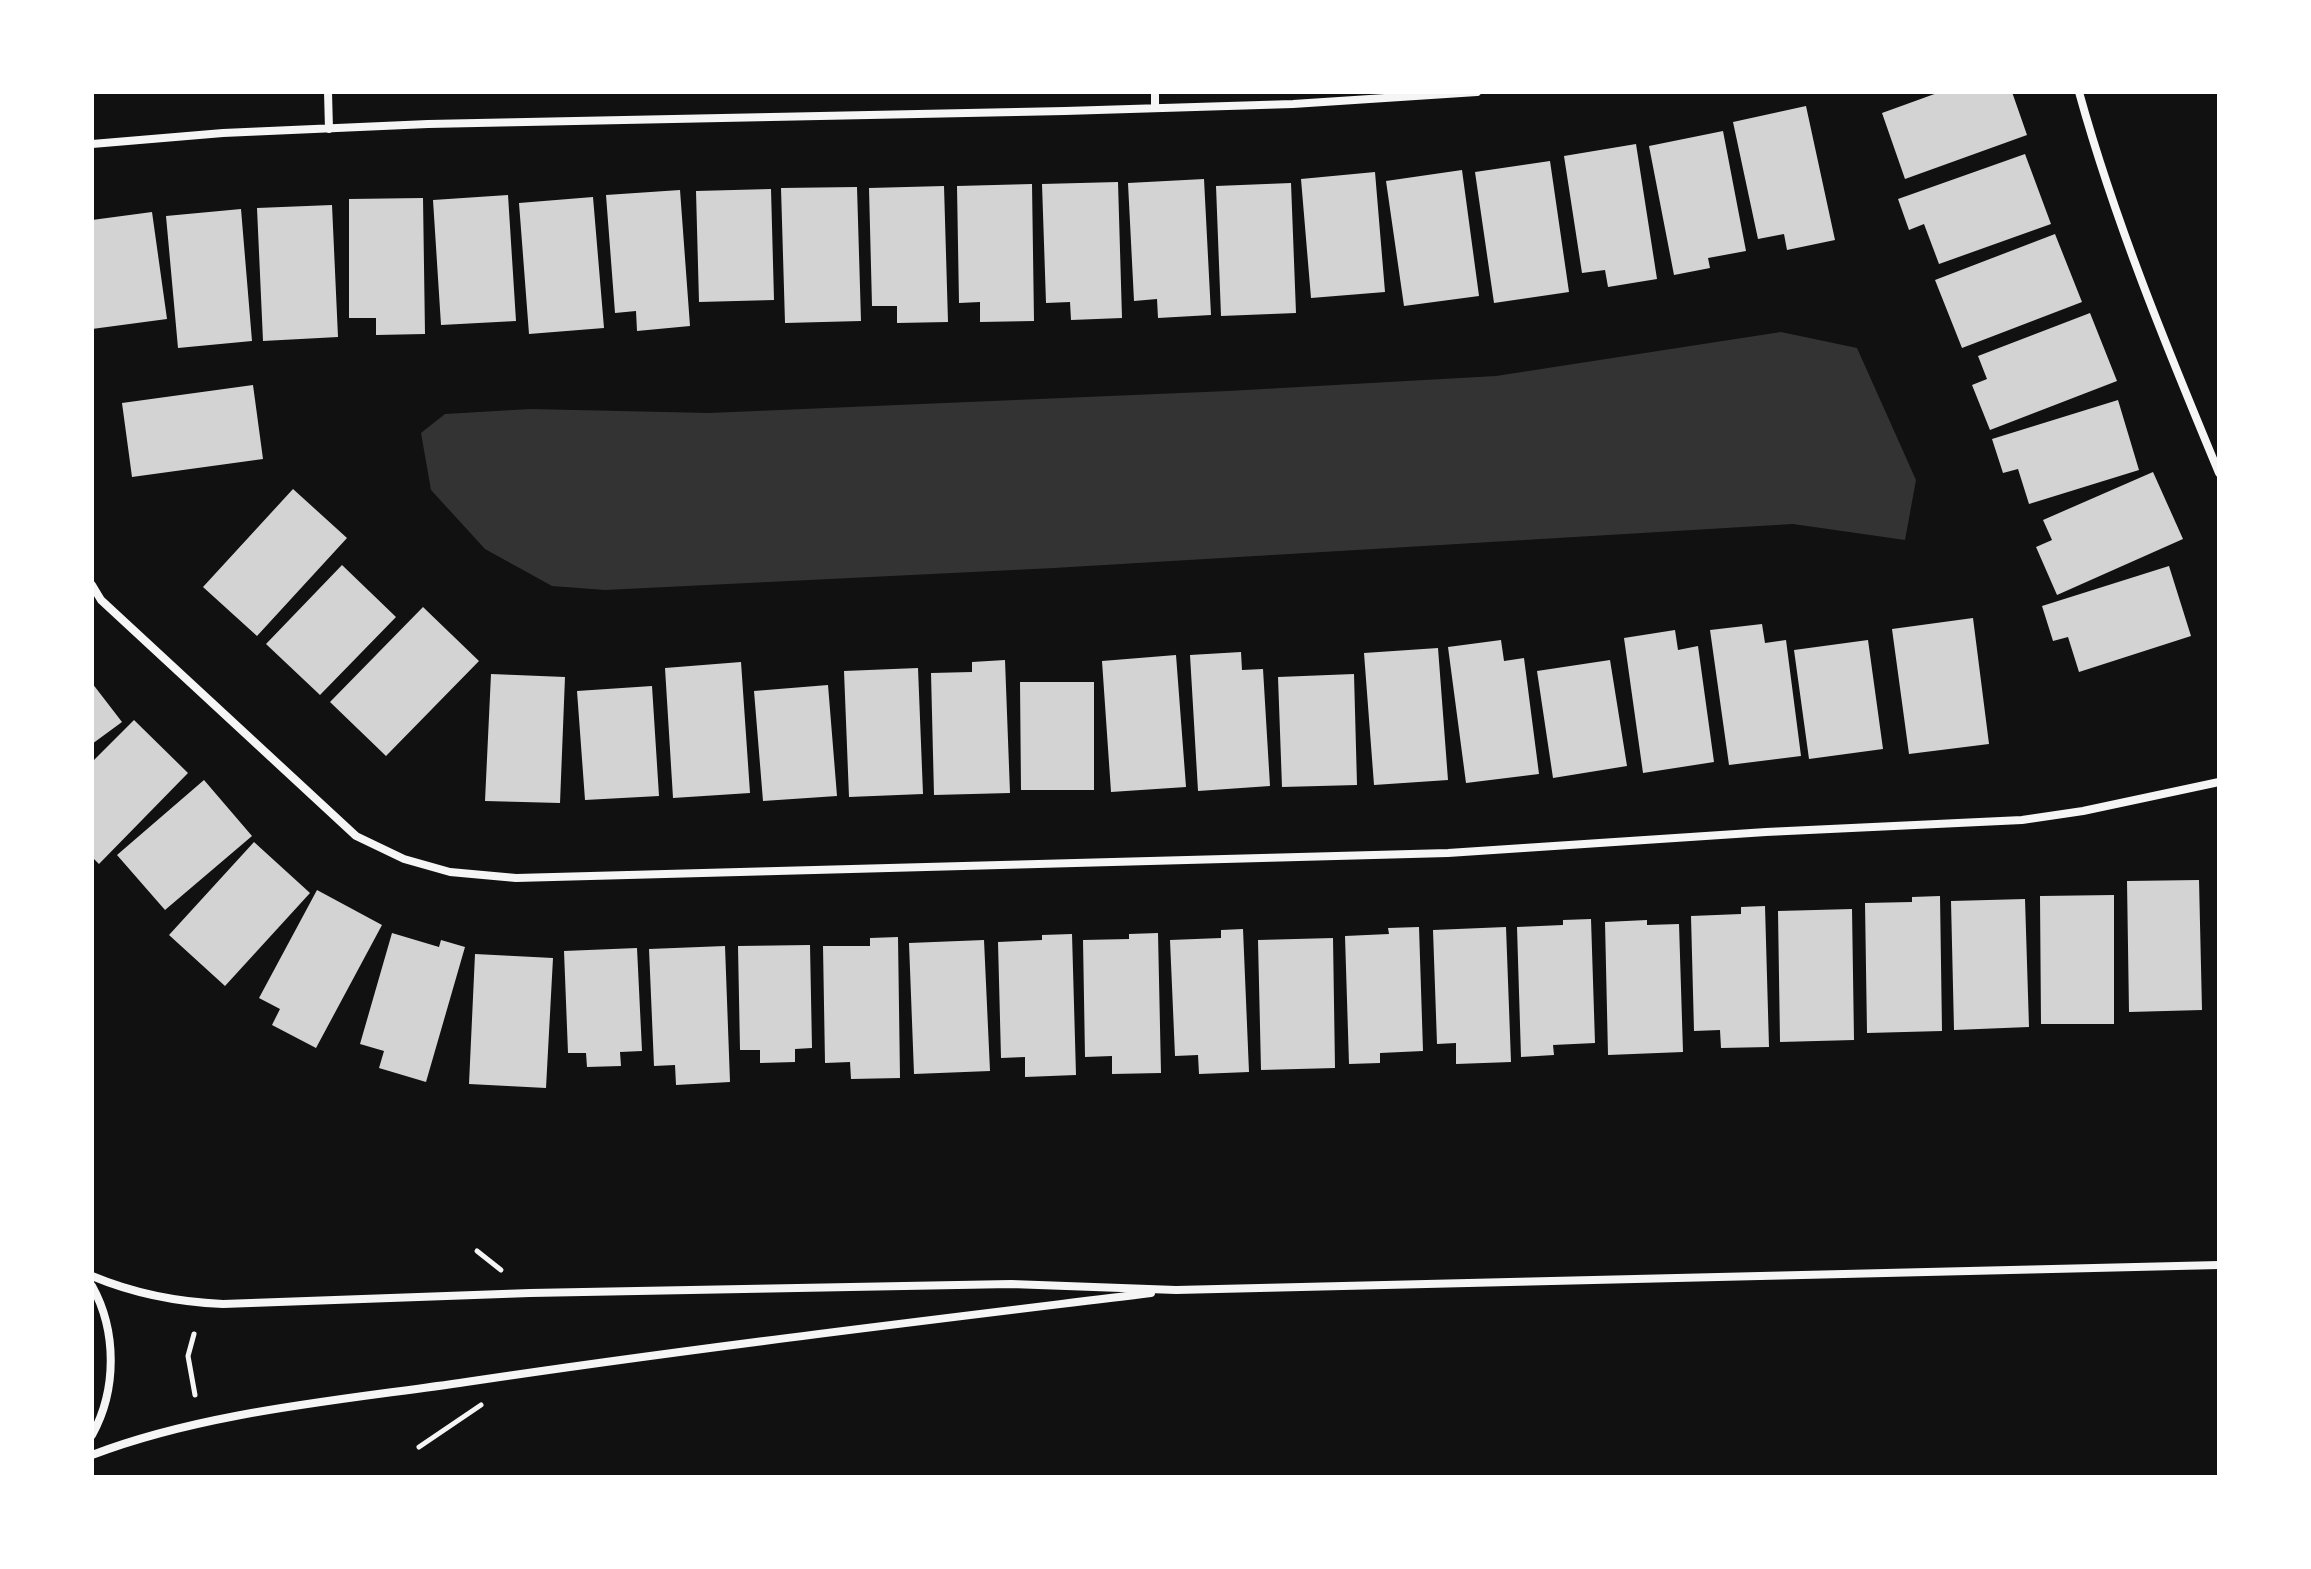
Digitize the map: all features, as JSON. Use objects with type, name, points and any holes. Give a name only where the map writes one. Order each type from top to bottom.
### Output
[{"type":"street","points":[[328,92],[329,129]]},
{"type":"street","points":[[1155,92],[1155,108]]},
{"type":"street","points":[[92,144],[223,133],[329,129],[572,120],[1155,108],[1385,99],[1477,92]]},
{"type":"street","points":[[2079,92],[2124,231],[2219,473]]},
{"type":"street","points":[[92,585],[101,600],[356,836],[404,859],[450,872],[531,878],[1448,853],[1766,832],[2022,820],[2083,811],[2219,782]]},
{"type":"street","points":[[92,1276],[142,1295],[223,1304],[530,1293],[1011,1284],[1176,1290],[2219,1265]]},
{"type":"street","points":[[92,1286],[109,1330],[110,1371],[104,1409],[92,1435]]},
{"type":"street","points":[[92,1455],[172,1431],[334,1401],[834,1331],[1176,1290]]},
{"type":"path","points":[[194,1334],[188,1356],[195,1395]]},
{"type":"path","points":[[419,1447],[486,1402]]},
{"type":"shaded area","points":[[1781,332],[1857,348],[1916,480],[1905,540],[1793,524],[1054,568],[605,590],[552,586],[485,549],[431,490],[421,433],[445,414],[530,409],[709,413],[1496,376]]},
{"type":"building","points":[[1940,92],[2012,92],[2027,135],[1905,179],[1882,113]]},
{"type":"building","points":[[1806,106],[1835,240],[1787,250],[1784,234],[1758,239],[1733,122]]},
{"type":"building","points":[[1723,131],[1746,251],[1708,258],[1710,268],[1674,275],[1649,146]]},
{"type":"building","points":[[1636,144],[1657,279],[1608,287],[1605,270],[1582,273],[1564,156]]},
{"type":"building","points":[[2025,154],[2051,224],[1939,264],[1924,224],[1909,230],[1898,199]]},
{"type":"building","points":[[1550,161],[1569,292],[1494,303],[1475,172]]},
{"type":"building","points":[[1462,170],[1479,296],[1404,306],[1386,181]]},
{"type":"building","points":[[1375,172],[1385,292],[1311,298],[1301,179]]},
{"type":"building","points":[[1204,179],[1211,315],[1158,318],[1157,299],[1134,301],[1128,183]]},
{"type":"building","points":[[1118,182],[1122,318],[1071,320],[1070,302],[1046,303],[1042,184]]},
{"type":"building","points":[[1291,183],[1296,313],[1221,316],[1216,186]]},
{"type":"building","points":[[1032,184],[1034,321],[980,322],[980,302],[959,303],[957,186]]},
{"type":"building","points":[[944,186],[948,322],[897,323],[897,306],[872,306],[869,188]]},
{"type":"building","points":[[857,187],[861,321],[785,323],[781,188]]},
{"type":"building","points":[[771,189],[774,300],[699,302],[696,191]]},
{"type":"building","points":[[680,190],[690,326],[637,331],[636,311],[615,313],[606,195]]},
{"type":"building","points":[[508,195],[516,321],[441,325],[433,200]]},
{"type":"building","points":[[593,197],[604,328],[529,334],[519,203]]},
{"type":"building","points":[[423,198],[425,334],[376,335],[376,318],[349,318],[349,199]]},
{"type":"building","points":[[332,205],[338,337],[263,341],[257,208]]},
{"type":"building","points":[[241,209],[252,341],[178,348],[166,216]]},
{"type":"building","points":[[152,212],[167,319],[92,329],[92,220]]},
{"type":"building","points":[[2055,234],[2082,302],[1962,348],[1935,280]]},
{"type":"building","points":[[2090,313],[2117,381],[1990,430],[1972,385],[1987,379],[1978,356]]},
{"type":"building","points":[[253,385],[263,459],[132,477],[122,403]]},
{"type":"building","points":[[2118,400],[2139,470],[2029,504],[2018,469],[2003,473],[1992,439]]},
{"type":"building","points":[[2153,472],[2183,539],[2057,595],[2036,547],[2052,540],[2043,520]]},
{"type":"building","points":[[293,489],[347,538],[257,636],[203,587]]},
{"type":"building","points":[[342,565],[396,617],[320,695],[266,644]]},
{"type":"building","points":[[2169,566],[2191,636],[2079,672],[2068,637],[2053,641],[2042,606]]},
{"type":"building","points":[[423,607],[479,661],[386,756],[330,702]]},
{"type":"building","points":[[1973,618],[1989,744],[1909,754],[1892,629]]},
{"type":"building","points":[[1762,624],[1765,643],[1786,640],[1801,756],[1729,765],[1710,630]]},
{"type":"building","points":[[1675,630],[1678,650],[1698,646],[1714,762],[1643,773],[1624,638]]},
{"type":"building","points":[[1501,640],[1504,661],[1524,658],[1539,774],[1466,783],[1448,647]]},
{"type":"building","points":[[1868,640],[1883,749],[1809,759],[1794,650]]},
{"type":"building","points":[[1438,648],[1448,780],[1374,785],[1364,653]]},
{"type":"building","points":[[1241,652],[1242,670],[1263,669],[1270,786],[1198,791],[1190,655]]},
{"type":"building","points":[[1176,655],[1186,787],[1111,792],[1102,661]]},
{"type":"building","points":[[1005,660],[1010,793],[934,795],[931,673],[972,672],[972,662]]},
{"type":"building","points":[[1610,660],[1627,766],[1553,778],[1537,671]]},
{"type":"building","points":[[741,662],[750,793],[673,798],[665,668]]},
{"type":"building","points":[[918,668],[923,794],[849,797],[844,671]]},
{"type":"building","points":[[491,674],[565,677],[560,803],[485,801]]},
{"type":"building","points":[[1354,674],[1357,785],[1282,787],[1278,677]]},
{"type":"building","points":[[1020,682],[1094,682],[1094,790],[1021,790]]},
{"type":"building","points":[[92,683],[122,722],[92,744]]},
{"type":"building","points":[[828,685],[837,796],[763,801],[754,691]]},
{"type":"building","points":[[652,686],[659,796],[585,800],[577,691]]},
{"type":"building","points":[[134,720],[188,773],[99,864],[92,857],[92,762]]},
{"type":"building","points":[[204,780],[252,836],[165,910],[117,855]]},
{"type":"building","points":[[254,842],[310,893],[225,986],[169,935]]},
{"type":"building","points":[[2199,880],[2202,1010],[2129,1012],[2127,881]]},
{"type":"building","points":[[317,890],[382,925],[316,1048],[272,1025],[280,1009],[259,998]]},
{"type":"building","points":[[2114,895],[2114,1024],[2041,1024],[2040,896]]},
{"type":"building","points":[[1940,896],[1942,1031],[1867,1033],[1865,903],[1912,902],[1912,897]]},
{"type":"building","points":[[2025,899],[2029,1027],[1954,1030],[1951,901]]},
{"type":"building","points":[[1765,906],[1769,1047],[1721,1048],[1720,1030],[1694,1031],[1691,916],[1741,914],[1741,907]]},
{"type":"building","points":[[1852,909],[1854,1040],[1780,1042],[1778,911]]},
{"type":"building","points":[[1591,919],[1595,1043],[1553,1045],[1554,1055],[1521,1057],[1517,927],[1563,925],[1563,920]]},
{"type":"building","points":[[1647,920],[1647,925],[1679,924],[1683,1052],[1608,1055],[1605,922]]},
{"type":"building","points":[[1419,927],[1423,1051],[1380,1053],[1380,1063],[1349,1064],[1345,936],[1389,934],[1388,928]]},
{"type":"building","points":[[1506,927],[1511,1062],[1456,1064],[1456,1043],[1437,1044],[1433,930]]},
{"type":"building","points":[[1243,929],[1249,1072],[1199,1074],[1198,1055],[1175,1056],[1170,940],[1221,938],[1221,930]]},
{"type":"building","points":[[392,933],[439,947],[441,940],[465,947],[426,1082],[379,1068],[384,1051],[360,1044]]},
{"type":"building","points":[[1158,933],[1161,1073],[1112,1074],[1112,1056],[1085,1057],[1083,940],[1129,939],[1129,934]]},
{"type":"building","points":[[1072,934],[1076,1075],[1025,1077],[1025,1057],[1001,1058],[998,942],[1042,940],[1042,935]]},
{"type":"building","points":[[898,937],[900,1078],[851,1079],[850,1062],[825,1063],[823,946],[870,946],[870,938]]},
{"type":"building","points":[[1333,938],[1335,1068],[1261,1070],[1258,940]]},
{"type":"building","points":[[984,940],[990,1071],[914,1074],[909,943]]},
{"type":"building","points":[[810,945],[812,1048],[795,1049],[795,1062],[760,1063],[760,1050],[740,1050],[738,946]]},
{"type":"building","points":[[725,946],[730,1082],[676,1085],[675,1065],[654,1066],[649,949]]},
{"type":"building","points":[[637,948],[642,1051],[620,1052],[621,1066],[587,1067],[586,1053],[568,1053],[564,951]]},
{"type":"building","points":[[475,954],[553,958],[546,1088],[469,1084]]}]
